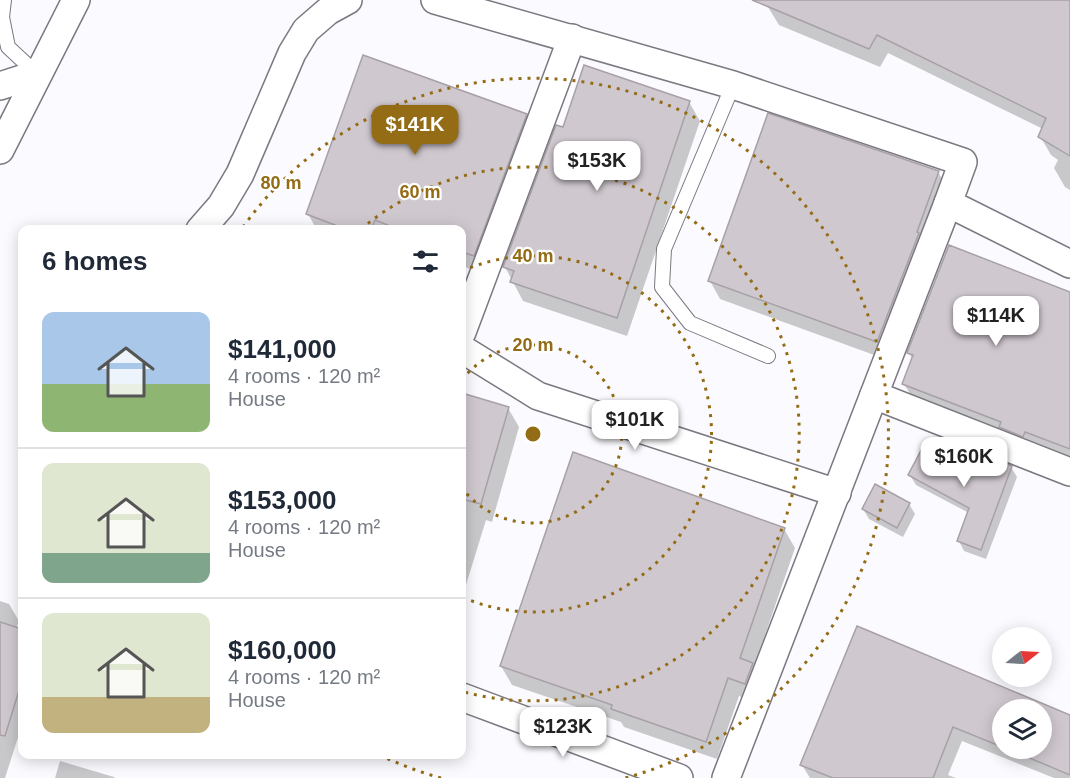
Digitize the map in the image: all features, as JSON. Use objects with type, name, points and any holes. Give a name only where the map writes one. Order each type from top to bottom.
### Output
[{"type":"street","points":[[0,150],[76,0]]},
{"type":"street","points":[[208,225],[240,174],[292,53],[306,30],[328,11],[348,0]]},
{"type":"street","points":[[435,0],[733,85],[963,162],[726,778]]},
{"type":"street","points":[[466,321],[572,38]]},
{"type":"street","points":[[0,86],[37,74]]},
{"type":"street","points":[[948,203],[1070,264]]},
{"type":"street","points":[[466,351],[538,396],[837,493]]},
{"type":"street","points":[[874,395],[1070,472]]},
{"type":"street","points":[[466,698],[679,778]]},
{"type":"lane","points":[[4,0],[2,17],[4,45],[37,74]]},
{"type":"lane","points":[[733,85],[664,249],[662,287],[690,323],[768,357]]},
{"type":"building","points":[[752,0],[1070,0],[1070,156],[1038,137],[1046,118],[877,35],[869,49]]},
{"type":"building","points":[[363,55],[527,114],[474,256],[466,253],[466,225],[388,225],[375,220],[373,225],[335,225],[306,214]]},
{"type":"building","points":[[584,65],[690,101],[617,318],[510,282],[514,271],[503,267],[556,125],[563,127]]},
{"type":"building","points":[[768,113],[939,171],[917,232],[919,233],[877,342],[708,281]]},
{"type":"building","points":[[949,245],[1070,292],[1070,449],[1025,432],[1023,437],[999,427],[1001,422],[902,384],[913,355],[907,353]]},
{"type":"building","points":[[466,394],[509,407],[481,504],[466,500]]},
{"type":"building","points":[[926,441],[983,470],[988,457],[1012,466],[981,550],[957,541],[969,508],[908,475]]},
{"type":"building","points":[[573,452],[785,528],[740,658],[753,663],[745,684],[728,678],[706,742],[611,709],[612,705],[500,666]]},
{"type":"building","points":[[875,484],[910,503],[897,528],[862,509]]},
{"type":"building","points":[[0,622],[18,628],[18,694],[5,736],[0,735]]},
{"type":"building","points":[[857,626],[992,682],[992,687],[1003,687],[1032,699],[992,699],[992,743],[953,727],[933,778],[833,778],[800,765]]},
{"type":"building","points":[[1052,707],[1070,715],[1070,775],[1032,759],[1052,759]]}]
